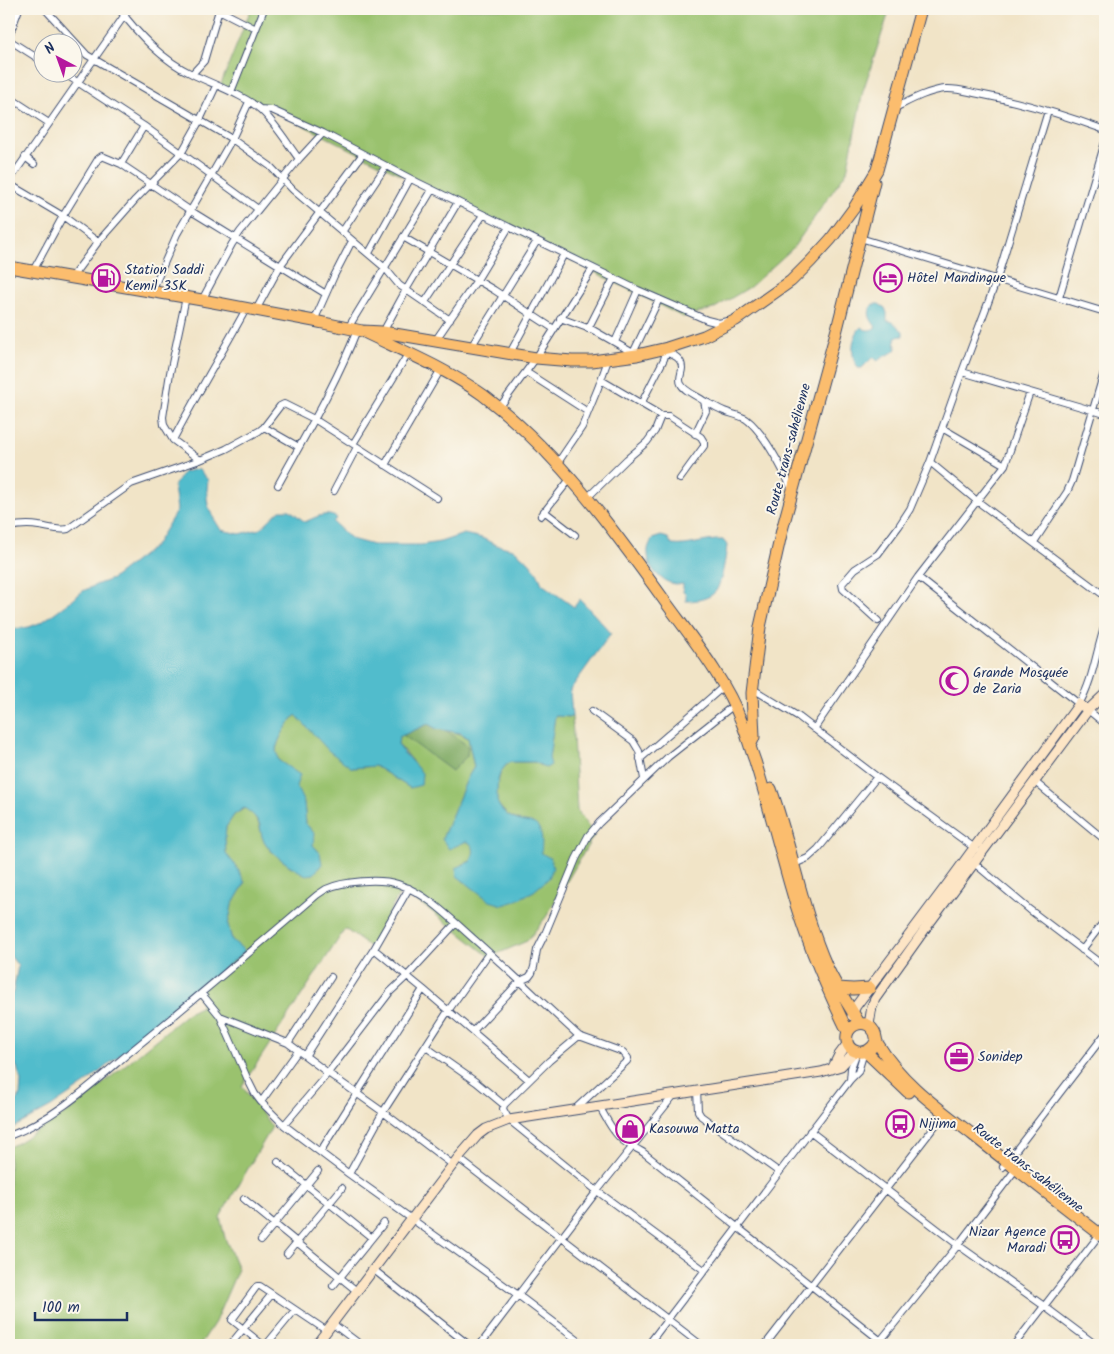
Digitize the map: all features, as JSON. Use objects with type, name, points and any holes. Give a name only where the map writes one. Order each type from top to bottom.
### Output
[{"type":"highway","points":[[9,267],[186,297],[356,330],[383,332],[536,358],[592,361],[667,351],[736,320],[791,281],[831,239],[854,208],[877,170],[921,9]]},
{"type":"highway","name":"Route trans-sahélienne","points":[[752,743],[754,734],[753,689],[760,627],[782,530],[837,329],[877,170]]},
{"type":"highway","name":"Route trans-sahélienne","points":[[356,330],[441,369],[481,394],[528,434],[587,498],[680,621],[724,686],[752,743],[770,809],[827,968],[853,1012],[875,1032],[876,1041],[889,1060],[906,1081],[943,1116]]},
{"type":"highway","name":"Route trans-sahélienne","points":[[790,865],[791,889],[815,961],[856,1047],[900,1085],[1102,1239]]},
{"type":"highway","points":[[838,988],[870,988]]},
{"type":"highway","points":[[864,1024],[852,1027],[856,1047],[873,1047],[876,1041]]},
{"type":"street","points":[[9,36],[19,9]]},
{"type":"street","points":[[45,9],[83,52],[94,60],[232,138],[270,166],[319,212],[385,268],[395,281],[450,320]]},
{"type":"street","points":[[119,9],[140,35],[172,64],[231,92],[260,109],[299,160]]},
{"type":"street","points":[[82,76],[129,9]]},
{"type":"street","points":[[192,74],[204,61],[218,9],[256,29]]},
{"type":"street","points":[[231,92],[264,9]]},
{"type":"street","points":[[9,12],[15,17]]},
{"type":"street","points":[[9,40],[32,55]]},
{"type":"street","points":[[98,242],[63,216],[9,182],[78,82],[182,152],[258,209]]},
{"type":"street","points":[[72,277],[98,242],[151,183],[182,152],[216,86]]},
{"type":"street","points":[[895,108],[925,94],[946,89],[956,90],[997,97],[1048,111],[1105,130]]},
{"type":"street","points":[[9,97],[49,123]]},
{"type":"street","points":[[152,291],[170,250],[232,138],[249,102]]},
{"type":"street","points":[[260,109],[272,110],[323,133],[432,190],[638,290],[707,320],[719,322],[736,320]]},
{"type":"street","points":[[878,621],[843,589],[842,584],[855,569],[878,554],[910,509],[930,462],[997,279],[1048,111]]},
{"type":"street","points":[[121,164],[144,126]]},
{"type":"street","points":[[202,300],[236,238],[258,209],[323,133]]},
{"type":"street","points":[[1058,298],[1105,142]]},
{"type":"street","points":[[173,440],[214,366],[280,266],[362,155]]},
{"type":"street","points":[[33,271],[63,216],[100,157],[105,156],[121,164],[191,211],[326,294]]},
{"type":"street","points":[[25,157],[34,164]]},
{"type":"street","points":[[9,166],[16,170]]},
{"type":"street","points":[[342,232],[386,166]]},
{"type":"street","points":[[369,254],[410,179]]},
{"type":"street","points":[[278,485],[349,351],[356,330],[385,268],[432,190]]},
{"type":"street","points":[[383,332],[458,202]]},
{"type":"street","points":[[425,302],[483,215]]},
{"type":"street","points":[[435,341],[509,227]]},
{"type":"street","points":[[403,237],[450,263],[554,329]]},
{"type":"street","points":[[860,238],[1105,312]]},
{"type":"street","points":[[314,321],[352,241]]},
{"type":"street","points":[[471,347],[537,241]]},
{"type":"street","points":[[510,353],[564,254]]},
{"type":"street","points":[[499,408],[536,358],[593,268]]},
{"type":"street","points":[[588,329],[614,278]]},
{"type":"street","points":[[615,342],[638,290]]},
{"type":"street","points":[[186,297],[162,417],[164,425],[173,440],[200,460]]},
{"type":"street","points":[[560,318],[588,329],[635,354],[659,298]]},
{"type":"street","points":[[641,404],[667,351],[681,362],[681,385],[704,401],[741,417],[751,424],[770,449],[793,492]]},
{"type":"street","points":[[334,490],[355,446],[408,354]]},
{"type":"street","points":[[557,464],[582,427],[608,360]]},
{"type":"street","points":[[385,465],[441,369]]},
{"type":"street","points":[[1034,542],[1069,486],[1105,370]]},
{"type":"street","points":[[526,372],[588,412]]},
{"type":"street","points":[[962,372],[1105,414]]},
{"type":"street","points":[[601,380],[661,416],[669,416],[701,437],[704,446],[680,479]]},
{"type":"street","points":[[814,729],[918,577],[1004,465],[1030,392]]},
{"type":"street","points":[[695,434],[706,411],[704,401]]},
{"type":"street","points":[[9,527],[26,525],[62,530],[68,529],[131,484],[226,449],[264,427],[280,406],[284,404],[314,419],[437,498]]},
{"type":"street","points":[[587,498],[646,442],[661,416]]},
{"type":"street","points":[[264,427],[299,447]]},
{"type":"street","points":[[942,428],[1004,465]]},
{"type":"street","points":[[930,462],[978,501],[1105,596]]},
{"type":"street","points":[[570,479],[543,514],[575,535]]},
{"type":"street","points":[[918,577],[1105,724]]},
{"type":"street","points":[[864,1024],[875,999],[974,863],[978,850],[1079,704],[1086,692],[1105,625]]},
{"type":"street","points":[[640,759],[724,686]]},
{"type":"street","points":[[753,689],[799,717],[877,777],[978,850]]},
{"type":"street","points":[[648,1345],[850,1080],[856,1047],[853,1012],[978,850],[1035,782],[1088,710],[1105,694]]},
{"type":"street","points":[[473,1031],[520,981],[529,977],[532,973],[537,950],[583,845],[598,823],[686,742],[734,705]]},
{"type":"street","points":[[592,711],[637,746],[644,780]]},
{"type":"street","points":[[790,865],[808,858],[818,850],[877,777]]},
{"type":"street","points":[[1035,782],[1105,840]]},
{"type":"street","points":[[974,863],[1030,910],[1105,967]]},
{"type":"street","points":[[9,1136],[24,1130],[73,1099],[202,994],[317,895],[326,889],[344,884],[376,881],[396,883],[409,888],[430,901],[579,1036],[624,1052],[628,1058],[627,1061],[575,1109]]},
{"type":"street","points":[[305,1056],[374,949],[409,888]]},
{"type":"street","points":[[1082,950],[1105,920]]},
{"type":"street","points":[[284,1125],[328,1073],[390,992],[456,923]]},
{"type":"street","points":[[374,949],[529,1080]]},
{"type":"street","points":[[348,1174],[383,1112],[448,1011],[489,953]]},
{"type":"street","points":[[288,1043],[331,977]]},
{"type":"street","points":[[320,1152],[422,989]]},
{"type":"street","points":[[202,994],[220,1016],[248,1080],[261,1102],[284,1125],[348,1174],[518,1295],[584,1345]]},
{"type":"street","points":[[220,1016],[288,1043],[356,1094],[456,1161],[701,1345]]},
{"type":"street","points":[[598,1106],[616,1134],[627,1144],[644,1153],[812,1286],[881,1344],[958,1245],[1105,1034]]},
{"type":"street","points":[[579,1036],[529,1080],[504,1105],[503,1109],[509,1120],[597,1191],[704,1270]]},
{"type":"street","points":[[426,1047],[476,1082],[504,1105]]},
{"type":"street","points":[[316,1345],[456,1161],[478,1135],[486,1129],[509,1120],[821,1072],[832,1069],[839,1055],[856,1047]]},
{"type":"street","points":[[261,1102],[298,1051]]},
{"type":"street","points":[[697,1090],[698,1111],[701,1116],[778,1172]]},
{"type":"street","points":[[480,1345],[597,1191],[674,1095]]},
{"type":"street","points":[[766,1345],[943,1116]]},
{"type":"street","points":[[810,1132],[958,1245],[1096,1345]]},
{"type":"street","points":[[278,1162],[372,1238]]},
{"type":"street","points":[[261,1240],[318,1170]]},
{"type":"street","points":[[288,1254],[342,1188]]},
{"type":"street","points":[[244,1199],[358,1292]]},
{"type":"street","points":[[333,1286],[384,1223]]},
{"type":"street","points":[[1014,1345],[1044,1306],[1102,1239]]},
{"type":"street","points":[[374,1270],[469,1345]]},
{"type":"street","points":[[296,1310],[265,1345],[243,1330],[232,1318],[256,1287],[260,1286],[296,1310],[361,1345]]},
{"type":"street","points":[[230,1345],[272,1294]]},
{"type":"green space","points":[[251,9],[890,9],[863,91],[847,171],[793,248],[750,287],[713,309],[683,317],[221,84]]},
{"type":"green space","points":[[296,715],[352,768],[375,766],[410,788],[412,761],[398,744],[399,737],[428,724],[468,738],[474,767],[442,839],[461,840],[473,846],[474,853],[471,861],[463,864],[462,880],[471,886],[541,853],[533,823],[522,822],[507,815],[497,803],[497,786],[501,771],[509,762],[535,762],[546,768],[555,716],[572,717],[577,810],[594,835],[546,917],[527,941],[490,957],[430,910],[401,891],[370,947],[345,929],[242,1086],[272,1127],[220,1217],[225,1238],[238,1269],[215,1322],[200,1345],[9,1345],[9,1147],[71,1110],[188,1013],[202,1006],[196,992],[245,952],[232,940],[228,925],[232,905],[245,883],[236,866],[226,854],[226,827],[234,815],[245,808],[252,812],[259,824],[263,839],[271,851],[291,867],[320,853],[313,845],[314,833],[306,824],[304,803],[287,767],[278,760],[276,752],[280,737]]},
{"type":"green space","points":[[428,724],[437,729],[447,731],[468,746],[467,756],[452,771],[403,735]]},
{"type":"water","points":[[873,304],[879,304],[885,308],[887,321],[894,323],[903,331],[903,336],[895,337],[896,349],[891,353],[878,361],[873,357],[862,368],[858,368],[853,353],[855,336],[861,327],[868,330],[876,327],[870,316]]},
{"type":"water","points":[[198,469],[208,480],[208,506],[221,530],[240,534],[260,529],[280,510],[290,510],[305,522],[321,516],[333,516],[337,518],[333,522],[351,539],[373,545],[421,545],[440,542],[464,534],[482,538],[496,545],[513,549],[529,562],[537,572],[542,584],[574,607],[580,599],[611,633],[570,690],[572,717],[555,716],[549,758],[551,765],[546,768],[535,762],[509,762],[499,777],[497,801],[499,805],[511,817],[533,823],[538,827],[542,843],[541,853],[550,858],[553,867],[549,878],[534,891],[503,905],[490,901],[457,876],[456,868],[471,861],[473,848],[467,841],[449,849],[442,839],[474,767],[468,738],[461,733],[437,729],[428,724],[399,737],[398,744],[403,752],[422,773],[421,785],[410,788],[375,766],[352,768],[329,751],[296,715],[283,732],[276,752],[278,760],[300,775],[296,786],[304,803],[306,824],[314,833],[313,845],[320,853],[322,864],[314,874],[306,875],[300,872],[272,852],[262,837],[259,822],[251,813],[244,808],[234,815],[226,827],[226,854],[236,866],[245,883],[232,905],[228,925],[232,940],[245,951],[86,1083],[51,1107],[11,1129],[9,1127],[9,1115],[20,1095],[21,1081],[17,1067],[9,1056],[9,999],[13,992],[18,966],[9,954],[9,630],[29,627],[42,622],[83,591],[112,579],[155,546],[177,510],[174,486],[183,472]]},
{"type":"water","points":[[661,536],[668,538],[672,545],[723,540],[727,545],[725,562],[720,581],[713,594],[702,599],[686,601],[683,584],[670,583],[655,572],[649,560],[648,550],[652,539]]},
{"type":"place","name":"Station Saddi Kemil 3SK","points":[[106,278]]},
{"type":"place","name":"Hôtel Mandingue","points":[[888,278]]},
{"type":"place","name":"Grande Mosquée de Zaria","points":[[954,681]]},
{"type":"place","name":"Sonidep","points":[[959,1057]]},
{"type":"place","name":"Nijima","points":[[900,1124]]},
{"type":"place","name":"Kasouwa Matta","points":[[630,1129]]},
{"type":"place","name":"Nizar Agence Maradi","points":[[1065,1240]]}]
